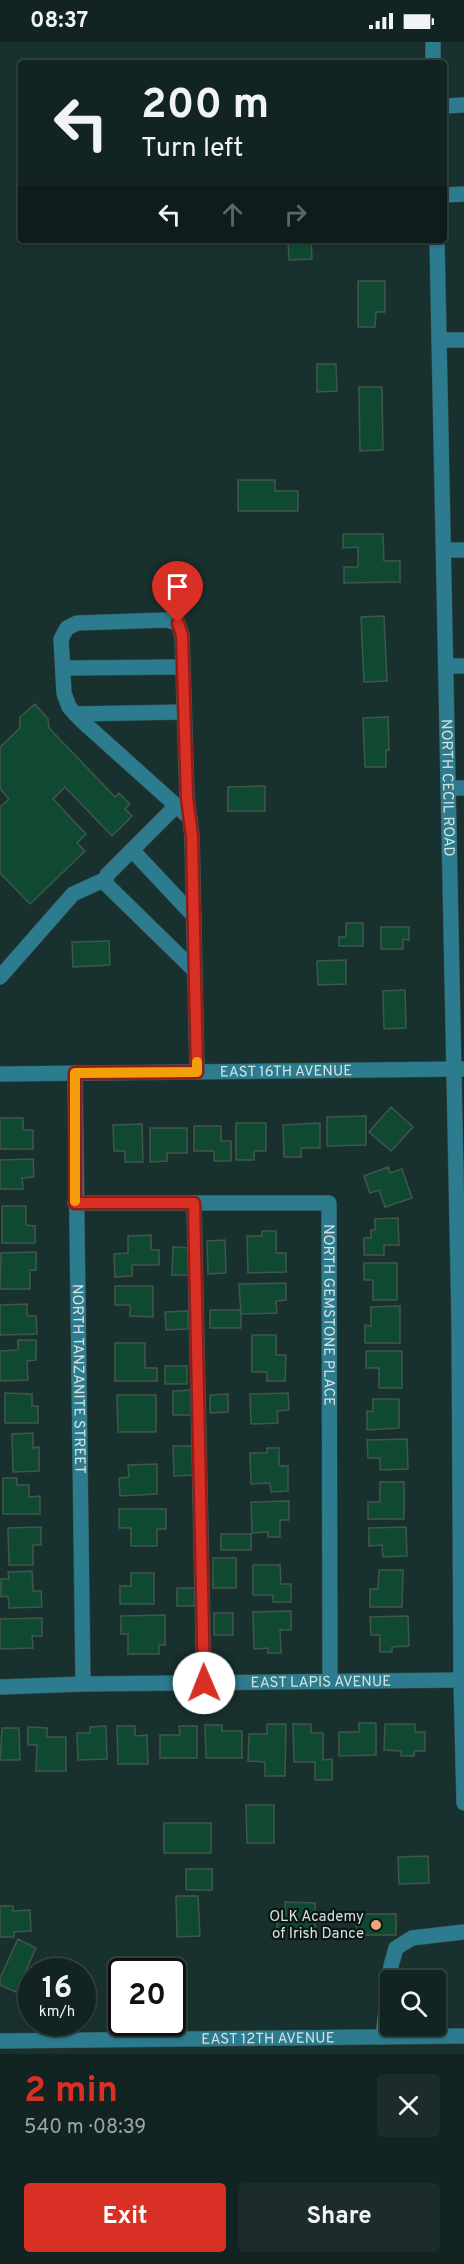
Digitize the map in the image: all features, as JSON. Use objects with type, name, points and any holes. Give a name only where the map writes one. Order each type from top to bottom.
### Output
[{"type":"street","points":[[433,42],[433,60]]},
{"type":"street","points":[[447,106],[464,105]]},
{"type":"street","points":[[447,195],[464,194]]},
{"type":"street","name":"NORTH CECIL ROAD","points":[[437,243],[446,666],[456,788],[462,1320],[464,1803]]},
{"type":"street","points":[[439,340],[464,340]]},
{"type":"street","points":[[444,550],[464,550]]},
{"type":"street","points":[[190,818],[69,707],[64,693],[61,639],[67,628],[77,624],[166,620],[178,623],[182,635],[187,798],[190,818],[194,916],[197,1072]]},
{"type":"street","points":[[446,666],[464,666]]},
{"type":"street","points":[[63,668],[183,668]]},
{"type":"street","points":[[75,714],[184,712]]},
{"type":"street","points":[[176,806],[107,874],[106,884],[195,971]]},
{"type":"street","points":[[132,850],[194,916]]},
{"type":"street","points":[[0,977],[73,894],[106,879]]},
{"type":"street","name":"EAST 16TH AVENUE","points":[[0,1074],[459,1069]]},
{"type":"street","name":"NORTH TANZANITE STREET","points":[[75,1073],[83,1684]]},
{"type":"street","name":"NORTH GEMSTONE PLACE","points":[[75,1203],[329,1203],[330,1681]]},
{"type":"street","points":[[194,1203],[204,1683]]},
{"type":"street","name":"EAST LAPIS AVENUE","points":[[0,1687],[330,1681],[462,1670]]},
{"type":"street","points":[[383,2037],[391,1966],[396,1948],[412,1938],[464,1932]]},
{"type":"street","name":"EAST 12TH AVENUE","points":[[0,2041],[109,2047],[464,2036]]},
{"type":"building","points":[[288,243],[311,243],[312,259],[289,260]]},
{"type":"building","points":[[358,281],[385,281],[385,312],[376,312],[375,327],[358,327]]},
{"type":"building","points":[[317,364],[336,364],[337,391],[317,392]]},
{"type":"building","points":[[359,387],[382,387],[383,450],[360,451]]},
{"type":"building","points":[[238,480],[275,480],[275,491],[298,491],[298,511],[238,511]]},
{"type":"building","points":[[343,534],[383,534],[384,561],[400,561],[400,582],[344,583],[344,567],[358,567],[358,547],[343,548]]},
{"type":"building","points":[[384,616],[387,681],[364,682],[361,617]]},
{"type":"building","points":[[35,704],[48,719],[49,728],[115,797],[119,793],[130,804],[125,809],[132,816],[112,836],[65,787],[53,799],[86,834],[77,843],[85,851],[30,904],[0,873],[0,807],[9,799],[0,789],[0,747],[20,728],[20,717]]},
{"type":"building","points":[[388,717],[389,750],[386,750],[386,767],[365,767],[363,718]]},
{"type":"building","points":[[265,786],[265,811],[228,811],[228,787]]},
{"type":"building","points":[[346,923],[363,923],[363,946],[339,946],[339,937],[346,937]]},
{"type":"building","points":[[381,927],[409,927],[409,940],[403,939],[403,949],[381,949]]},
{"type":"building","points":[[109,941],[110,965],[73,967],[72,942]]},
{"type":"building","points":[[346,960],[346,984],[318,985],[317,961]]},
{"type":"building","points":[[405,990],[406,1028],[384,1029],[383,991]]},
{"type":"building","points":[[391,1107],[413,1127],[391,1151],[369,1132]]},
{"type":"building","points":[[366,1116],[366,1145],[327,1146],[327,1117]]},
{"type":"building","points":[[0,1118],[23,1118],[23,1130],[33,1130],[33,1149],[0,1149]]},
{"type":"building","points":[[236,1123],[266,1123],[266,1151],[254,1151],[254,1160],[236,1160]]},
{"type":"building","points":[[320,1123],[320,1148],[301,1148],[301,1157],[284,1157],[283,1125]]},
{"type":"building","points":[[142,1124],[143,1162],[125,1162],[125,1151],[114,1151],[113,1125]]},
{"type":"building","points":[[194,1126],[221,1126],[221,1141],[231,1141],[231,1161],[214,1161],[214,1151],[194,1151]]},
{"type":"building","points":[[150,1128],[187,1128],[187,1153],[167,1153],[167,1161],[150,1162]]},
{"type":"building","points":[[33,1159],[34,1177],[22,1178],[23,1189],[0,1189],[0,1160]]},
{"type":"building","points":[[388,1167],[390,1173],[402,1169],[412,1198],[385,1207],[379,1190],[370,1193],[364,1176]]},
{"type":"building","points":[[2,1206],[26,1206],[26,1225],[35,1226],[35,1243],[2,1243]]},
{"type":"building","points":[[398,1218],[399,1245],[384,1245],[384,1255],[364,1255],[364,1238],[371,1238],[371,1230],[375,1230],[375,1219]]},
{"type":"building","points":[[262,1231],[276,1231],[276,1253],[286,1253],[286,1272],[248,1273],[247,1236],[262,1236]]},
{"type":"building","points":[[151,1235],[151,1250],[159,1250],[159,1265],[132,1265],[132,1276],[115,1277],[114,1254],[128,1253],[128,1236]]},
{"type":"building","points":[[225,1240],[226,1273],[208,1274],[207,1241]]},
{"type":"building","points":[[173,1247],[192,1248],[192,1275],[172,1275]]},
{"type":"building","points":[[36,1252],[36,1270],[30,1270],[30,1289],[0,1289],[1,1253]]},
{"type":"building","points":[[364,1263],[397,1263],[397,1300],[373,1300],[373,1280],[364,1280]]},
{"type":"building","points":[[286,1283],[286,1300],[276,1301],[277,1313],[241,1314],[239,1284]]},
{"type":"building","points":[[115,1286],[153,1286],[153,1317],[130,1316],[130,1305],[115,1305]]},
{"type":"building","points":[[27,1304],[27,1316],[36,1316],[37,1334],[0,1335],[0,1305]]},
{"type":"building","points":[[400,1306],[400,1343],[365,1343],[365,1325],[371,1326],[371,1307]]},
{"type":"building","points":[[210,1310],[241,1310],[241,1328],[210,1328]]},
{"type":"building","points":[[188,1311],[188,1329],[166,1330],[165,1312]]},
{"type":"building","points":[[252,1335],[276,1335],[276,1355],[286,1355],[285,1381],[267,1381],[267,1372],[252,1372]]},
{"type":"building","points":[[18,1340],[36,1340],[36,1360],[27,1361],[28,1380],[0,1381],[0,1351],[18,1350]]},
{"type":"building","points":[[115,1343],[145,1343],[145,1368],[157,1368],[157,1381],[115,1381]]},
{"type":"building","points":[[366,1351],[402,1351],[402,1388],[379,1388],[379,1368],[366,1368]]},
{"type":"building","points":[[165,1366],[187,1366],[187,1384],[165,1384]]},
{"type":"building","points":[[194,1390],[194,1415],[173,1415],[173,1391]]},
{"type":"building","points":[[5,1393],[32,1394],[32,1406],[38,1406],[38,1423],[5,1423]]},
{"type":"building","points":[[288,1393],[289,1410],[277,1411],[278,1423],[251,1424],[250,1394]]},
{"type":"building","points":[[228,1394],[228,1412],[210,1413],[210,1395]]},
{"type":"building","points":[[117,1395],[156,1395],[156,1432],[118,1432]]},
{"type":"building","points":[[373,1399],[399,1399],[399,1428],[367,1430],[367,1411],[373,1412]]},
{"type":"building","points":[[33,1433],[33,1448],[39,1447],[39,1471],[13,1472],[12,1434]]},
{"type":"building","points":[[407,1439],[408,1469],[380,1470],[380,1458],[368,1458],[367,1440]]},
{"type":"building","points":[[173,1446],[196,1446],[197,1475],[174,1476]]},
{"type":"building","points":[[267,1448],[279,1448],[279,1466],[288,1466],[288,1491],[271,1492],[270,1483],[251,1484],[250,1453],[267,1453]]},
{"type":"building","points":[[157,1464],[157,1494],[120,1496],[119,1478],[129,1477],[128,1465]]},
{"type":"building","points":[[3,1478],[17,1478],[17,1485],[29,1485],[29,1497],[40,1496],[40,1514],[3,1514]]},
{"type":"building","points":[[380,1482],[404,1482],[404,1519],[368,1519],[368,1502],[380,1502]]},
{"type":"building","points":[[289,1501],[289,1520],[280,1520],[280,1537],[268,1537],[268,1532],[252,1533],[251,1502]]},
{"type":"building","points":[[119,1509],[166,1509],[166,1529],[157,1529],[157,1546],[131,1546],[131,1528],[119,1528]]},
{"type":"building","points":[[41,1527],[41,1545],[33,1545],[33,1565],[9,1565],[8,1528]]},
{"type":"building","points":[[406,1527],[407,1556],[383,1557],[382,1545],[369,1546],[369,1528]]},
{"type":"building","points":[[221,1534],[251,1534],[251,1550],[221,1550]]},
{"type":"building","points":[[213,1558],[236,1558],[236,1588],[213,1588]]},
{"type":"building","points":[[253,1565],[280,1565],[281,1584],[291,1584],[291,1602],[273,1602],[273,1595],[253,1595]]},
{"type":"building","points":[[379,1570],[403,1570],[402,1607],[370,1607],[370,1589],[378,1589]]},
{"type":"building","points":[[32,1571],[33,1591],[41,1591],[42,1607],[9,1608],[8,1596],[1,1597],[1,1579],[9,1579],[8,1572]]},
{"type":"building","points":[[131,1573],[154,1573],[154,1604],[120,1604],[120,1586],[131,1586]]},
{"type":"building","points":[[177,1588],[195,1588],[194,1606],[177,1606]]},
{"type":"building","points":[[291,1611],[291,1630],[280,1630],[281,1653],[268,1653],[268,1648],[254,1649],[253,1612]]},
{"type":"building","points":[[214,1613],[233,1613],[233,1635],[214,1635]]},
{"type":"building","points":[[165,1615],[165,1645],[159,1645],[159,1654],[128,1654],[128,1634],[121,1634],[121,1616]]},
{"type":"building","points":[[408,1616],[409,1646],[392,1647],[392,1652],[380,1652],[380,1635],[371,1635],[370,1617]]},
{"type":"building","points":[[42,1618],[42,1636],[32,1636],[33,1648],[0,1649],[0,1619]]},
{"type":"building","points":[[359,1723],[376,1723],[376,1755],[339,1756],[339,1732],[359,1732]]},
{"type":"building","points":[[267,1724],[286,1724],[285,1776],[265,1776],[265,1762],[248,1761],[249,1734],[267,1734]]},
{"type":"building","points":[[293,1724],[311,1724],[311,1733],[323,1733],[323,1760],[332,1759],[332,1780],[315,1780],[315,1762],[294,1762]]},
{"type":"building","points":[[385,1724],[415,1724],[415,1732],[425,1732],[425,1751],[414,1751],[414,1756],[401,1756],[401,1751],[384,1750]]},
{"type":"building","points":[[205,1725],[222,1725],[222,1731],[242,1731],[242,1758],[206,1758]]},
{"type":"building","points":[[106,1726],[107,1759],[78,1760],[77,1733],[90,1733],[90,1727]]},
{"type":"building","points":[[117,1726],[135,1726],[135,1736],[147,1735],[148,1764],[118,1764]]},
{"type":"building","points":[[179,1726],[197,1726],[197,1758],[160,1758],[160,1735],[180,1735]]},
{"type":"building","points":[[28,1727],[47,1728],[47,1737],[66,1737],[66,1771],[36,1771],[37,1745],[28,1745]]},
{"type":"building","points":[[2,1728],[19,1728],[20,1760],[0,1760]]},
{"type":"building","points":[[246,1805],[274,1805],[274,1843],[247,1843]]},
{"type":"building","points":[[164,1823],[211,1823],[211,1853],[164,1853]]},
{"type":"building","points":[[428,1856],[429,1883],[399,1884],[398,1857]]},
{"type":"building","points":[[186,1869],[212,1869],[212,1890],[186,1890]]},
{"type":"building","points":[[176,1896],[198,1896],[200,1936],[177,1937]]},
{"type":"building","points":[[285,1902],[315,1903],[315,1932],[277,1932],[277,1915],[285,1915]]},
{"type":"building","points":[[0,1906],[13,1906],[13,1911],[30,1910],[31,1931],[14,1932],[14,1937],[0,1937]]},
{"type":"building","name":"OLK Academy of Irish Dance","points":[[356,1914],[396,1914],[396,1935],[357,1935]]},
{"type":"building","points":[[18,1939],[36,1948],[31,1958],[18,1958],[16,1992],[0,1985],[0,1978]]},
{"type":"slow traffic","points":[[75,1201],[75,1073],[197,1072],[197,1062]]},
{"type":"place","name":"OLK Academy of Irish Dance","points":[[376,1925]]},
{"type":"route","points":[[178,623],[182,635],[187,798],[192,836],[197,1072],[75,1073],[75,1203],[194,1203],[196,1358],[202,1494],[204,1683]]}]
